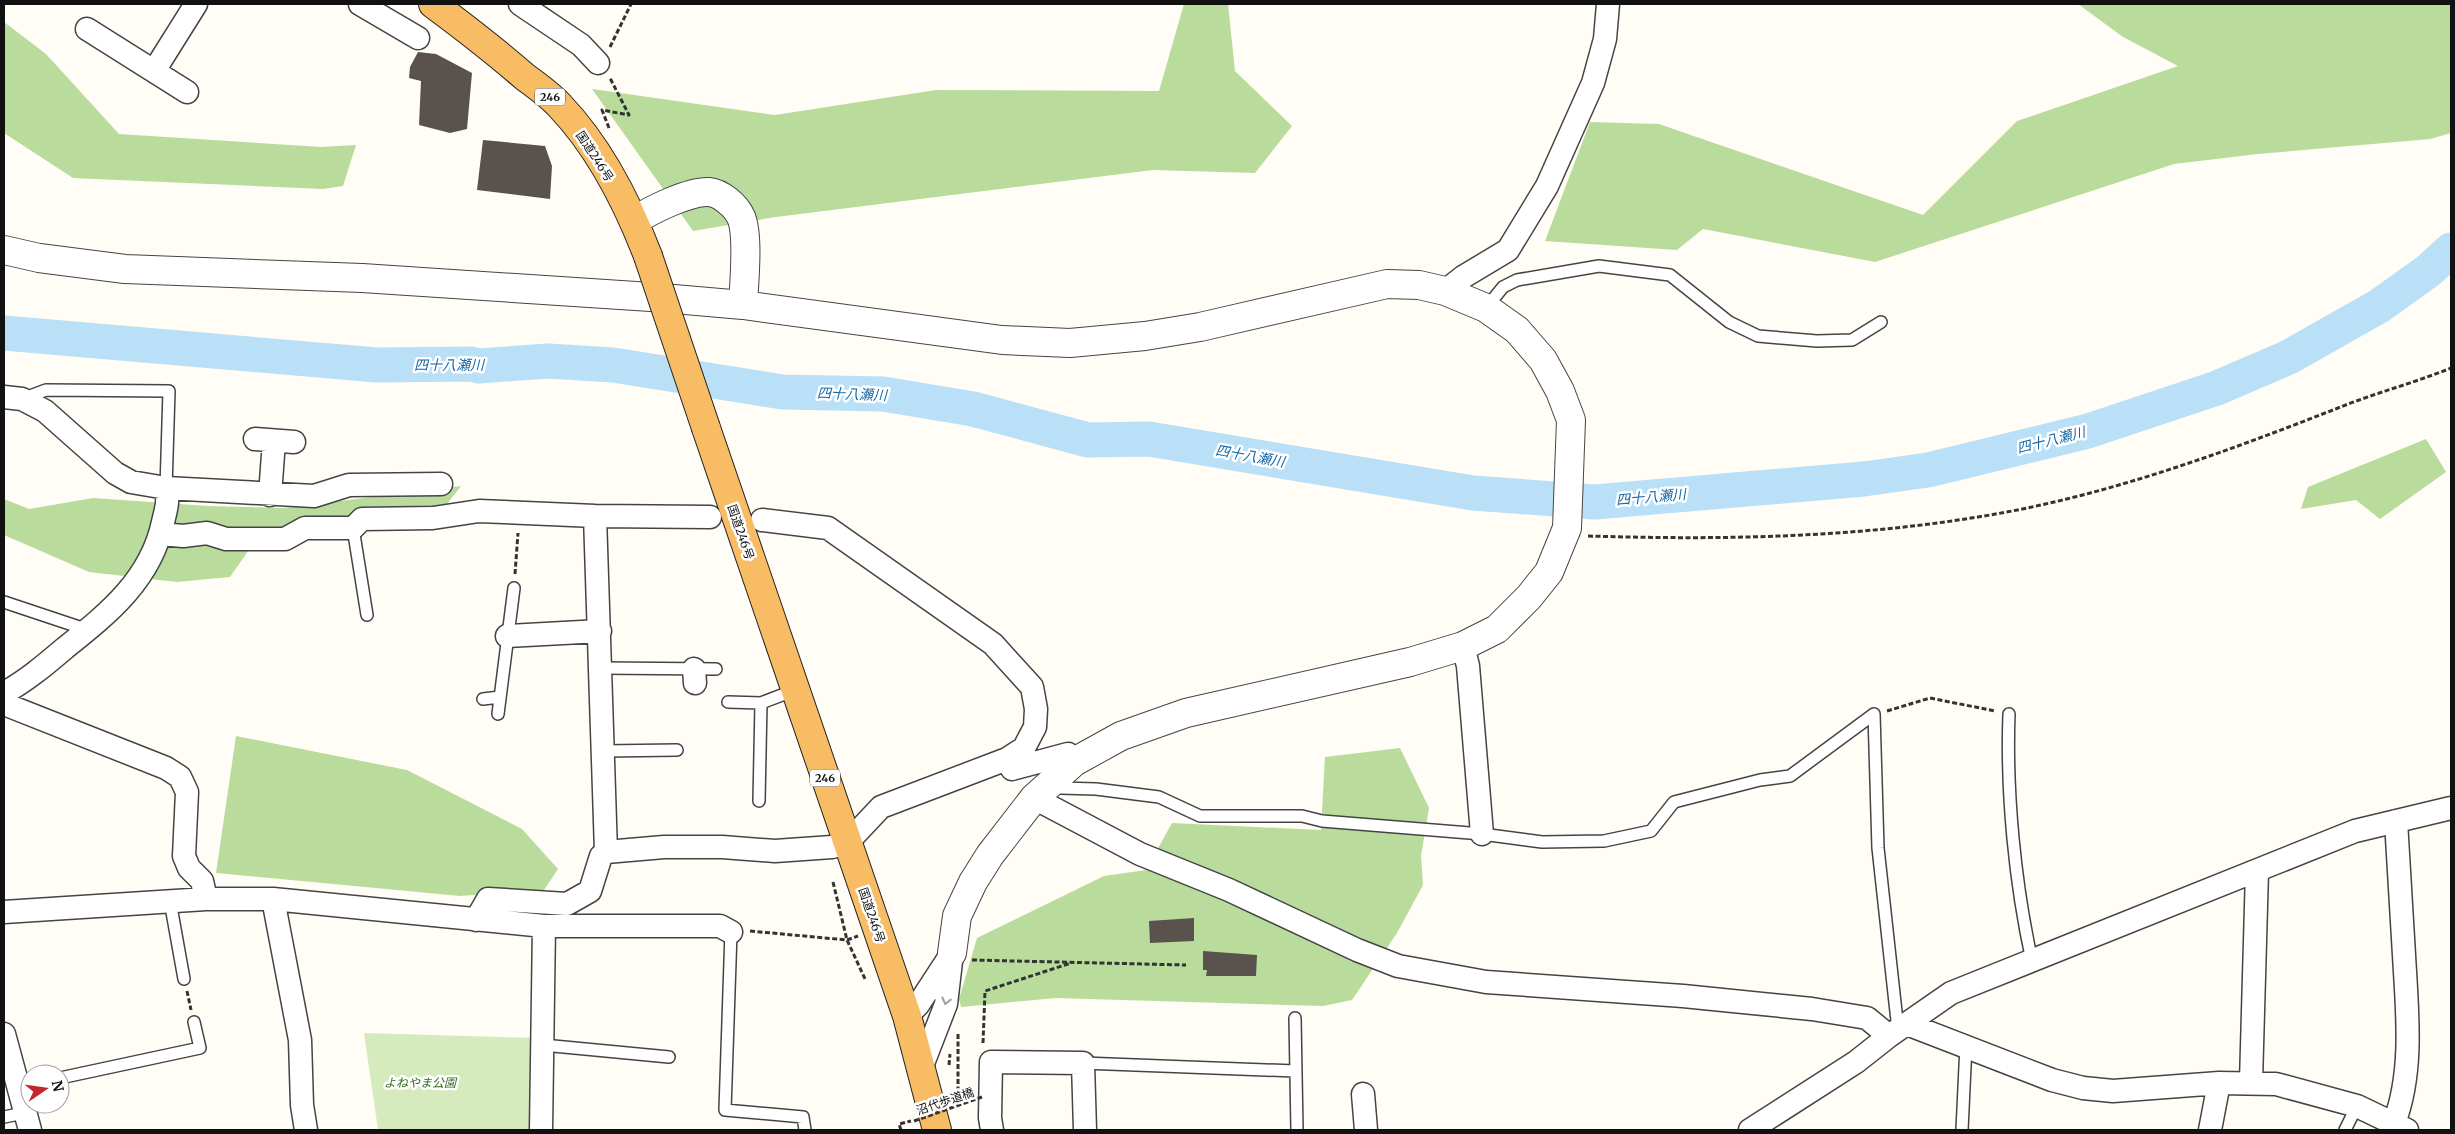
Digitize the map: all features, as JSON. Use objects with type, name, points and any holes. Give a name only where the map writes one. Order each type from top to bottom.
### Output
[{"type":"highway","name":"国道246号","points":[[433,4],[484,41],[560,106],[588,142],[634,221],[648,256],[907,1016],[922,1066],[926,1126]]},
{"type":"street","points":[[154,71],[196,4]]},
{"type":"street","points":[[360,4],[418,38]]},
{"type":"street","points":[[520,4],[581,45],[599,61]]},
{"type":"street","points":[[1446,291],[1463,277],[1508,250],[1547,186],[1593,83],[1605,39],[1608,4]]},
{"type":"street","points":[[87,29],[187,92]]},
{"type":"street","points":[[634,221],[656,207],[688,197],[709,192],[725,198],[741,217],[745,244],[744,305]]},
{"type":"street","points":[[4,250],[38,258],[126,269],[362,278],[744,305],[1002,340],[1070,343],[1145,336],[1200,327],[1387,284],[1420,285],[1446,291],[1486,308],[1517,330],[1543,360],[1560,391],[1571,420],[1566,531],[1549,572],[1529,597],[1497,629],[1463,646],[1410,662],[1186,713],[1121,736],[1074,762],[1041,791],[990,855],[973,882],[957,916],[946,1004],[922,1066]]},
{"type":"street","points":[[13,398],[45,411],[115,473],[131,482],[166,488],[314,496],[349,485],[441,484]]},
{"type":"street","points":[[270,495],[274,440]]},
{"type":"street","points":[[4,693],[20,684],[88,630],[126,596],[148,564],[161,534],[168,499],[166,488]]},
{"type":"street","points":[[161,534],[183,536],[206,533],[226,539],[285,539],[305,528],[353,528],[362,519],[433,518],[479,511],[595,516],[710,517]]},
{"type":"street","points":[[595,516],[602,668],[606,852]]},
{"type":"street","points":[[476,920],[488,899],[567,904],[590,891],[601,856],[606,852],[722,847],[775,851],[825,849],[847,843],[881,806],[1007,759],[1024,748],[1035,727],[1036,709],[1032,687],[993,644],[828,528],[762,520]]},
{"type":"street","points":[[507,636],[600,632]]},
{"type":"street","points":[[1463,646],[1468,666],[1482,834]]},
{"type":"street","points":[[4,704],[166,768],[180,777],[187,792],[184,856],[189,868],[202,881],[206,899]]},
{"type":"street","points":[[1007,759],[1012,769],[1068,754],[1074,762]]},
{"type":"street","points":[[1041,791],[1140,854],[1229,890],[1357,950],[1398,966],[1486,982],[1683,996],[1812,1009],[1867,1018],[1898,1030],[1966,1045],[2052,1080],[2083,1088],[2113,1091],[2219,1083],[2251,1082],[2276,1084],[2357,1106],[2400,1126],[2407,1059],[2406,993],[2396,821]]},
{"type":"street","points":[[1750,1130],[1856,1062],[1951,993],[2355,831],[2451,808]]},
{"type":"street","points":[[2251,1082],[2257,871]]},
{"type":"street","points":[[4,912],[206,899],[273,899],[544,926],[720,926],[731,932]]},
{"type":"street","points":[[273,899],[300,1040],[302,1105],[306,1130]]},
{"type":"street","points":[[541,1130],[544,926]]},
{"type":"street","points":[[907,1016],[918,1005],[951,956]]},
{"type":"street","points":[[4,1034],[20,1075]]},
{"type":"street","points":[[992,1130],[990,1118],[991,1062],[1083,1063],[1085,1130]]},
{"type":"street","points":[[2210,1130],[2219,1083]]},
{"type":"street","points":[[1363,1094],[1366,1130]]},
{"type":"lane","points":[[1486,308],[1503,286],[1517,280],[1599,266],[1670,275],[1729,322],[1758,336],[1817,341],[1852,340],[1881,322]]},
{"type":"lane","points":[[13,398],[46,390],[169,390],[166,488]]},
{"type":"lane","points":[[353,528],[367,615]]},
{"type":"lane","points":[[498,714],[514,588]]},
{"type":"lane","points":[[4,602],[88,630]]},
{"type":"lane","points":[[602,668],[694,676],[716,669]]},
{"type":"lane","points":[[728,702],[761,703],[795,690]]},
{"type":"lane","points":[[483,699],[500,697]]},
{"type":"lane","points":[[759,801],[761,703]]},
{"type":"lane","points":[[1041,791],[1061,788],[1096,789],[1159,797],[1200,816],[1302,816],[1322,821],[1482,834],[1542,842],[1604,841],[1651,830],[1674,802],[1760,780],[1790,776],[1799,772],[1874,714]]},
{"type":"lane","points":[[1874,714],[1878,848],[1898,1030]]},
{"type":"lane","points":[[2009,714],[2007,758],[2013,823],[2025,927],[2032,961]]},
{"type":"lane","points":[[604,751],[678,750]]},
{"type":"lane","points":[[170,901],[184,979]]},
{"type":"lane","points":[[731,932],[725,1110],[803,1117],[806,1130]]},
{"type":"lane","points":[[1295,1018],[1297,1130]]},
{"type":"lane","points":[[70,1076],[200,1048],[194,1022]]},
{"type":"lane","points":[[543,1045],[668,1057]]},
{"type":"lane","points":[[1962,1130],[1966,1045]]},
{"type":"lane","points":[[1083,1063],[1295,1071]]},
{"type":"lane","points":[[2345,1130],[2357,1106]]},
{"type":"path","points":[[613,136],[602,110],[629,116],[599,61],[607,54],[631,4]]},
{"type":"path","points":[[1566,531],[1697,539],[1774,538],[1902,528],[1986,516],[2081,496],[2161,471],[2284,430],[2339,407],[2451,368]]},
{"type":"path","points":[[514,588],[520,513]]},
{"type":"path","points":[[1874,714],[1930,698],[2009,714]]},
{"type":"path","points":[[833,882],[847,940],[866,981]]},
{"type":"path","points":[[731,932],[754,931],[847,940]]},
{"type":"path","points":[[951,956],[1186,965]]},
{"type":"path","points":[[983,1049],[985,991],[1074,962]]},
{"type":"path","points":[[184,979],[194,1022]]},
{"type":"path","points":[[958,1032],[958,1106]]},
{"type":"path","name":"沼代歩道橋","points":[[901,1130],[899,1124],[926,1126],[958,1106],[982,1097],[982,1087]]},
{"type":"green space","points":[[1184,4],[1228,4],[1235,71],[1292,126],[1255,173],[1153,170],[776,217],[693,231],[592,89],[775,115],[936,90],[1159,91]]},
{"type":"green space","points":[[2078,4],[2451,4],[2451,133],[2430,139],[2258,154],[2174,164],[1875,262],[1703,229],[1677,250],[1545,241],[1590,122],[1659,124],[1923,215],[2017,121],[2178,66],[2123,37]]},
{"type":"green space","points":[[4,22],[46,54],[119,134],[321,147],[356,145],[343,186],[323,189],[73,178],[4,133]]},
{"type":"green space","points":[[2426,439],[2446,472],[2380,519],[2356,500],[2301,509],[2308,487]]},
{"type":"green space","points":[[461,486],[440,513],[300,522],[260,534],[230,577],[177,582],[89,572],[4,535],[4,499],[29,509],[93,498],[208,506],[283,508]]},
{"type":"green space","points":[[236,736],[407,770],[522,829],[558,869],[544,890],[460,896],[216,873]]},
{"type":"green space","points":[[1400,748],[1429,808],[1421,856],[1423,885],[1397,933],[1352,1000],[1323,1006],[1056,998],[961,1007],[959,999],[977,938],[1104,876],[1146,870],[1172,823],[1321,830],[1325,757]]},
{"type":"green space","name":"よねやま公園","points":[[364,1033],[535,1038],[530,1130],[378,1130]]},
{"type":"building","points":[[418,52],[436,54],[472,73],[467,129],[450,133],[419,125],[421,81],[409,78],[410,67]]},
{"type":"building","points":[[483,140],[545,146],[552,166],[550,199],[477,190]]},
{"type":"building","points":[[1194,918],[1194,941],[1150,943],[1149,921]]},
{"type":"building","points":[[1203,951],[1257,955],[1256,976],[1206,976],[1207,970],[1203,970]]},
{"type":"waterway","name":"四十八瀬川","points":[[4,333],[377,365],[471,364],[479,366],[548,361],[613,365],[783,392],[883,394],[973,409],[1088,440],[1149,439],[1473,493],[1595,502],[1864,479],[1928,470],[2088,431],[2217,388],[2289,357],[2379,306],[2428,271],[2451,250]]}]
